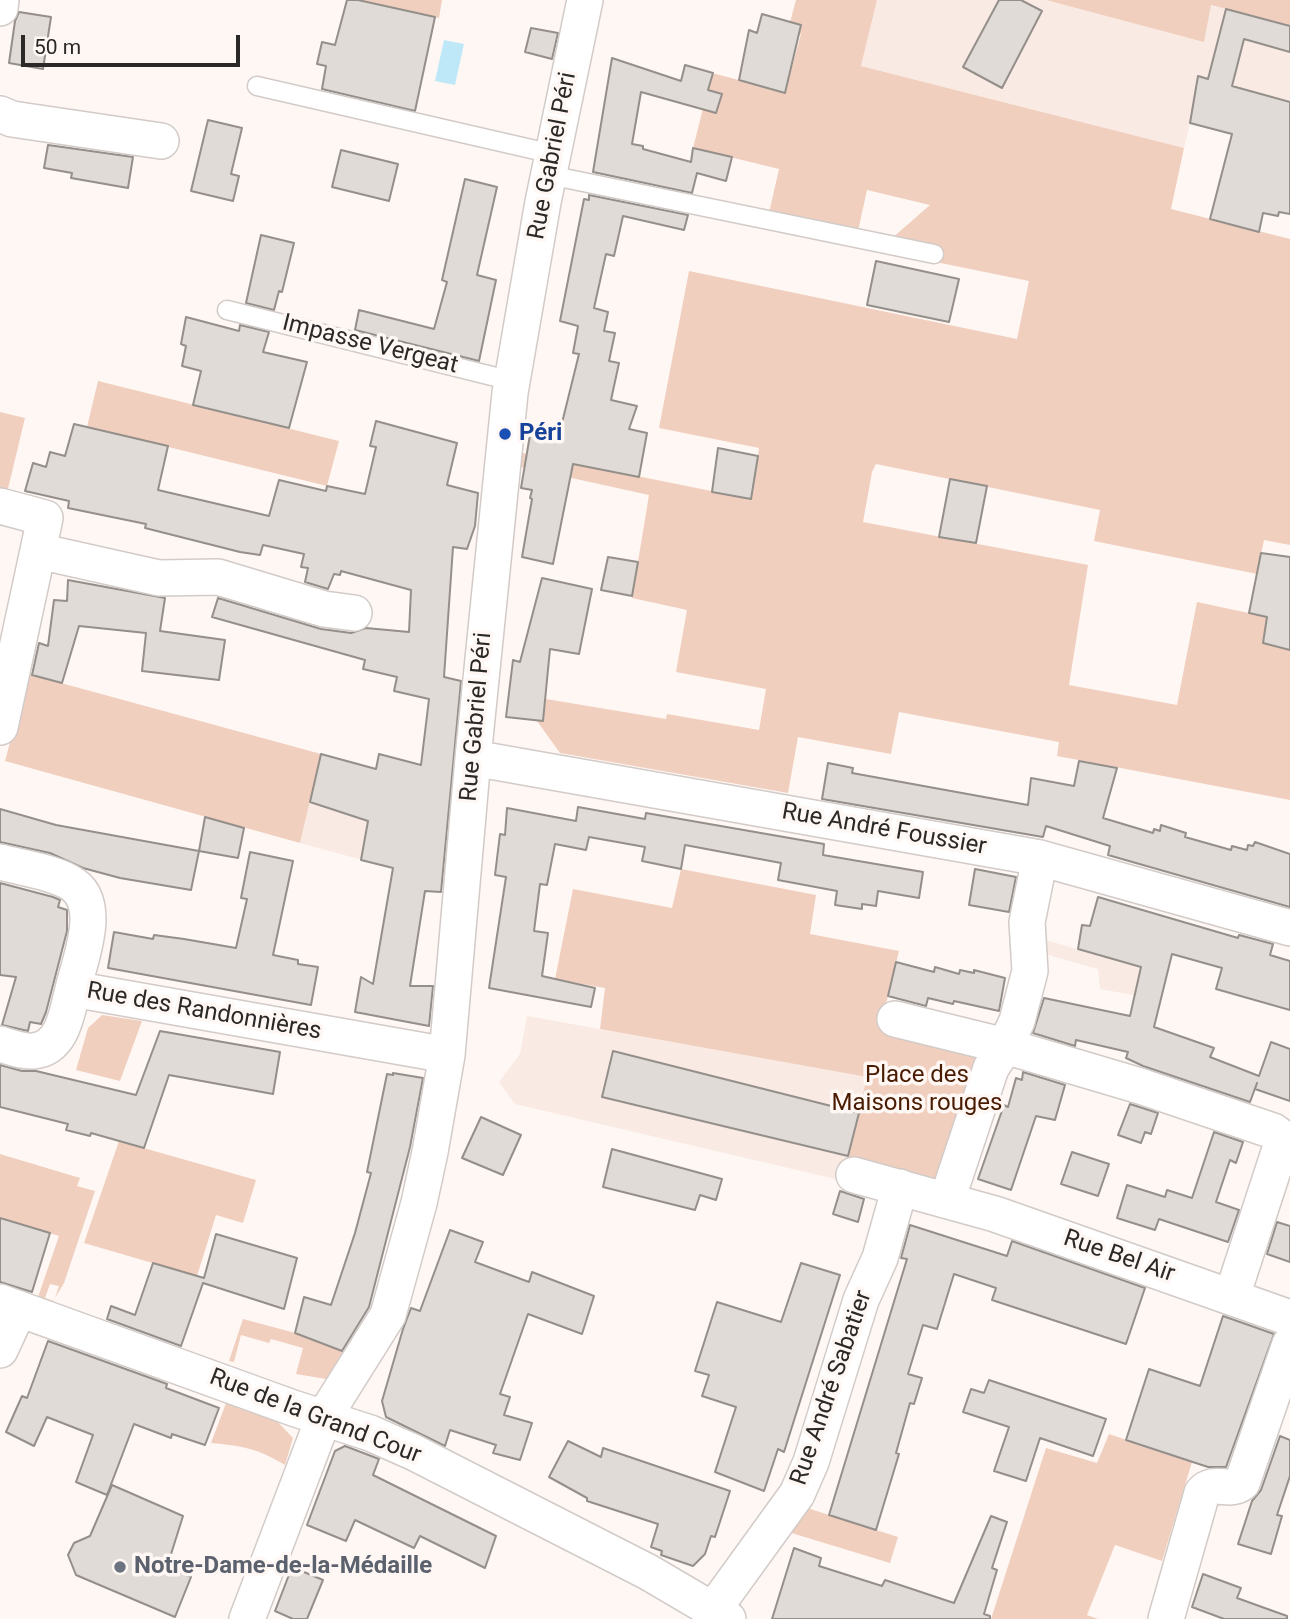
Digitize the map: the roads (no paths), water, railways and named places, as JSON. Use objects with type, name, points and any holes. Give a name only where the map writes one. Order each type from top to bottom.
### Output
[{"type":"street","points":[[0,8],[1,0]]},
{"type":"street","name":"Rue Gabriel Péri","points":[[247,1619],[324,1417],[388,1315],[422,1190],[447,1055],[472,758],[512,382],[525,300],[585,0]]},
{"type":"street","points":[[0,114],[12,119],[161,141]]},
{"type":"street","points":[[0,506],[45,518],[1,722]]},
{"type":"street","points":[[38,551],[159,578],[218,577],[335,611],[354,613]]},
{"type":"street","name":"Rue André Foussier","points":[[472,758],[1040,858],[1290,928]]},
{"type":"street","points":[[854,1175],[947,1199],[991,1068],[1017,1021],[1030,971],[1027,922],[1040,858]]},
{"type":"street","points":[[0,862],[72,883],[87,902],[88,927],[73,989]]},
{"type":"street","name":"Rue des Randonnières","points":[[0,1044],[30,1052],[48,1047],[58,1037],[73,989],[447,1055]]},
{"type":"street","points":[[895,1019],[1005,1046],[1140,1086],[1273,1131],[1280,1136],[1281,1146],[1231,1296]]},
{"type":"street","name":"Rue André Sabatier","points":[[720,1614],[797,1494],[811,1462],[861,1300],[880,1258],[900,1186]]},
{"type":"street","name":"Rue Bel Air","points":[[947,1199],[1290,1318]]},
{"type":"street","points":[[0,1350],[10,1305]]},
{"type":"street","name":"Rue de la Grand Cour","points":[[10,1305],[293,1408],[370,1433],[413,1452],[648,1572],[720,1614]]},
{"type":"street","points":[[1166,1619],[1202,1493],[1213,1486],[1232,1489],[1242,1483],[1290,1344]]},
{"type":"lane","points":[[257,86],[551,164],[934,254]]},
{"type":"lane","name":"Impasse Vergeat","points":[[227,310],[512,382]]},
{"type":"water","points":[[444,40],[464,44],[455,85],[435,81]]},
{"type":"place","name":"Péri","points":[[505,434]]},
{"type":"place","name":"Notre-Dame-de-la-Médaille","points":[[120,1567]]},
{"type":"park label","name":"Place des Maisons rouges","points":[[917,1090]]}]
